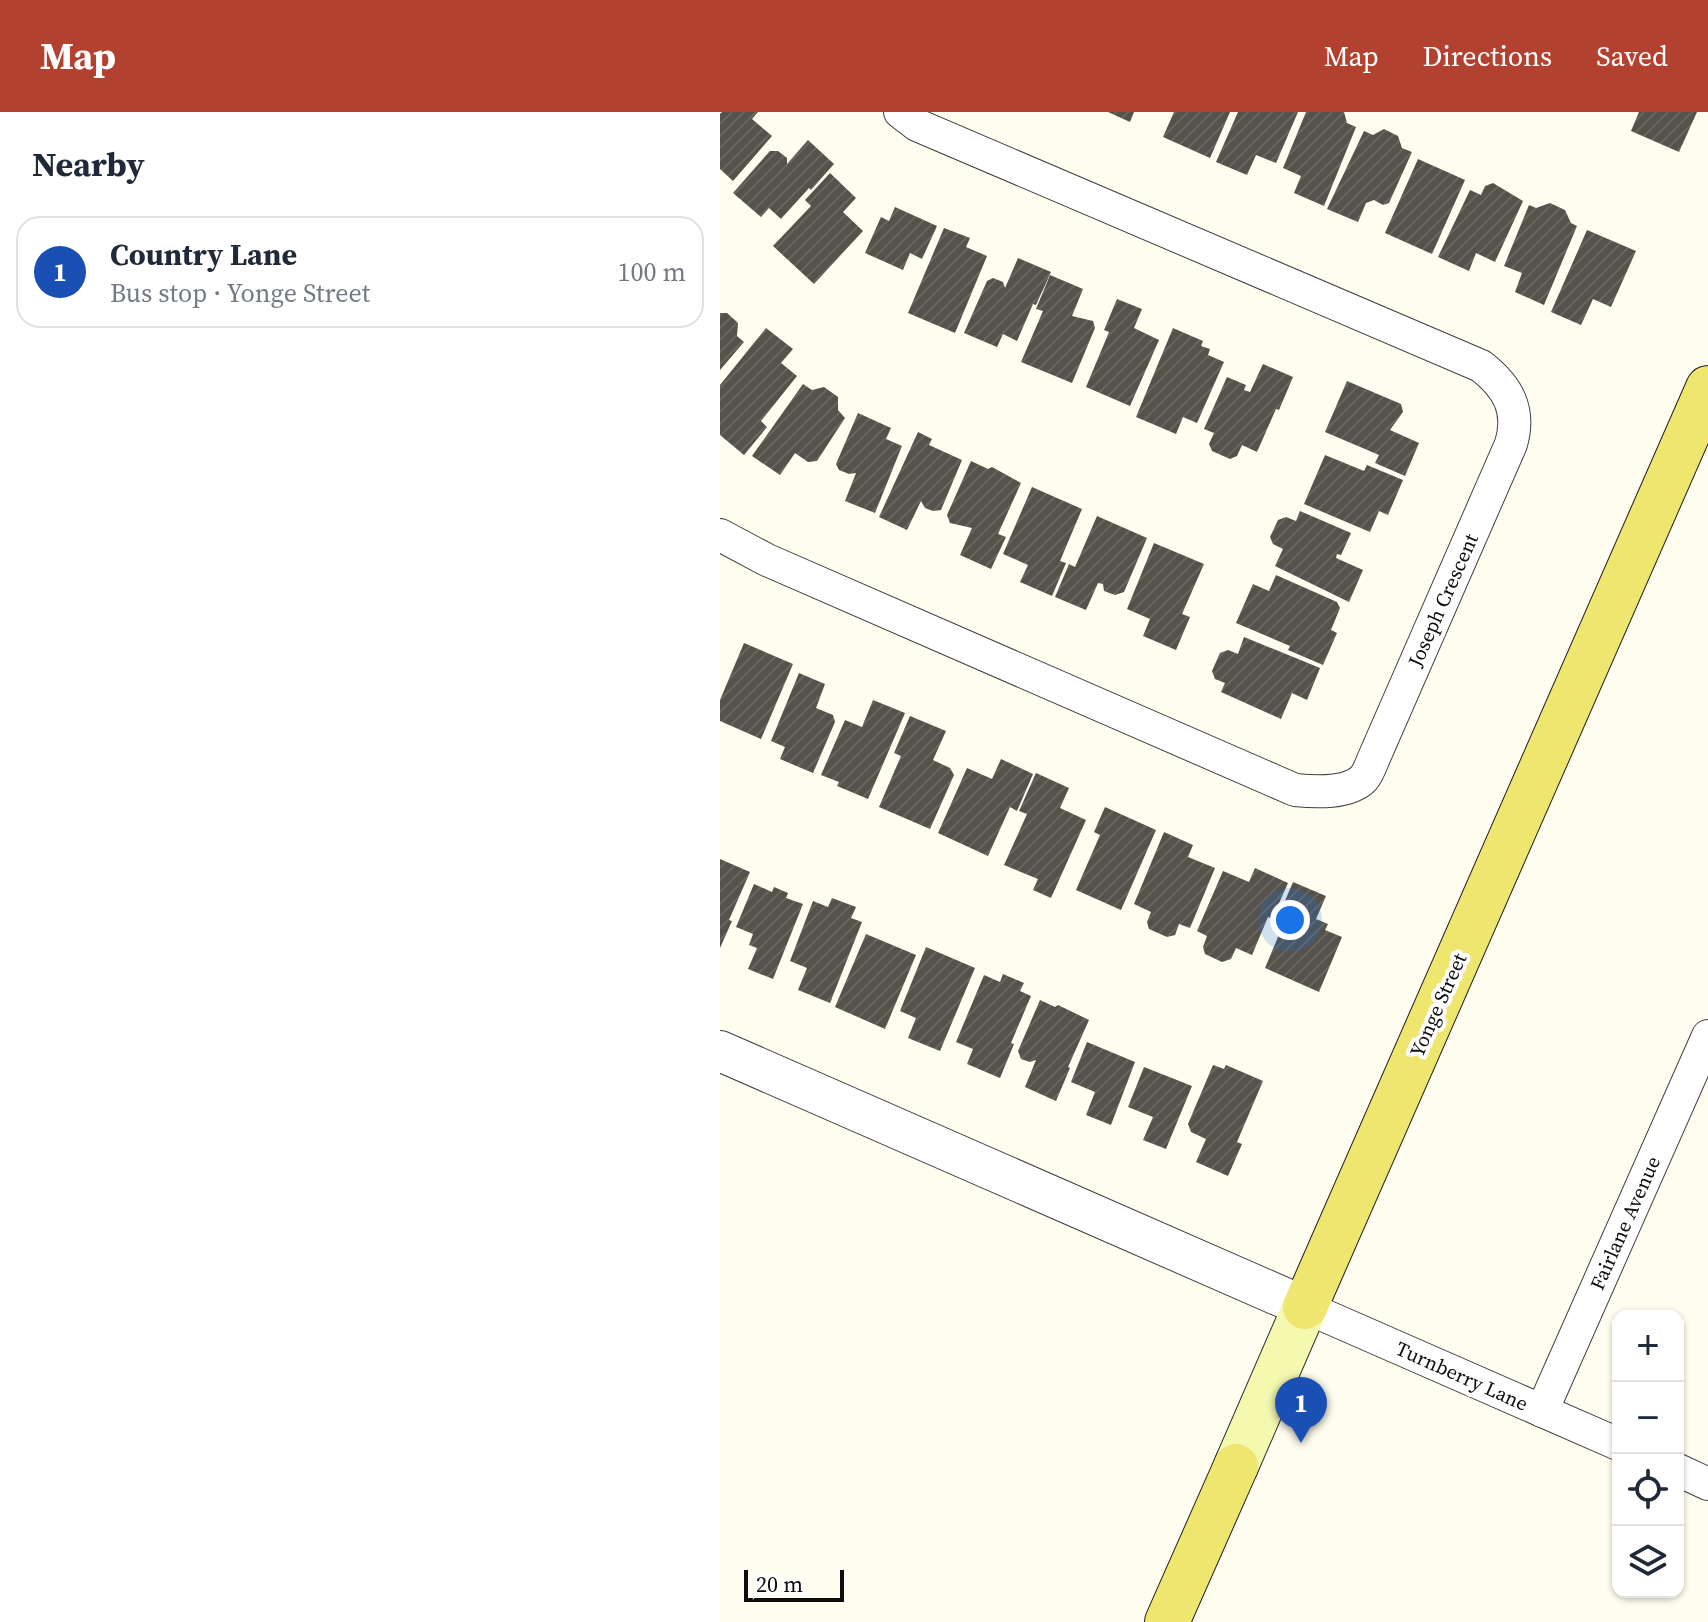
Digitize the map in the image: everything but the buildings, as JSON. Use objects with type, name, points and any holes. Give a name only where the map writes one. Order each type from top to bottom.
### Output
[{"type":"main road","name":"Yonge Street","points":[[1167,1622],[1708,388]]},
{"type":"street","name":"Joseph Crescent","points":[[720,535],[767,560],[1295,790],[1320,793],[1343,789],[1363,779],[1511,444],[1516,427],[1509,396],[1481,366],[917,125],[900,112]]},
{"type":"street","name":"Fairlane Avenue","points":[[1542,1411],[1708,1036]]},
{"type":"street","points":[[720,1051],[1305,1307]]},
{"type":"street","name":"Turnberry Lane","points":[[1305,1307],[1612,1441]]},
{"type":"street","points":[[1684,1473],[1708,1484]]},
{"type":"place","name":"Country Lane","points":[[1301,1443]]}]
